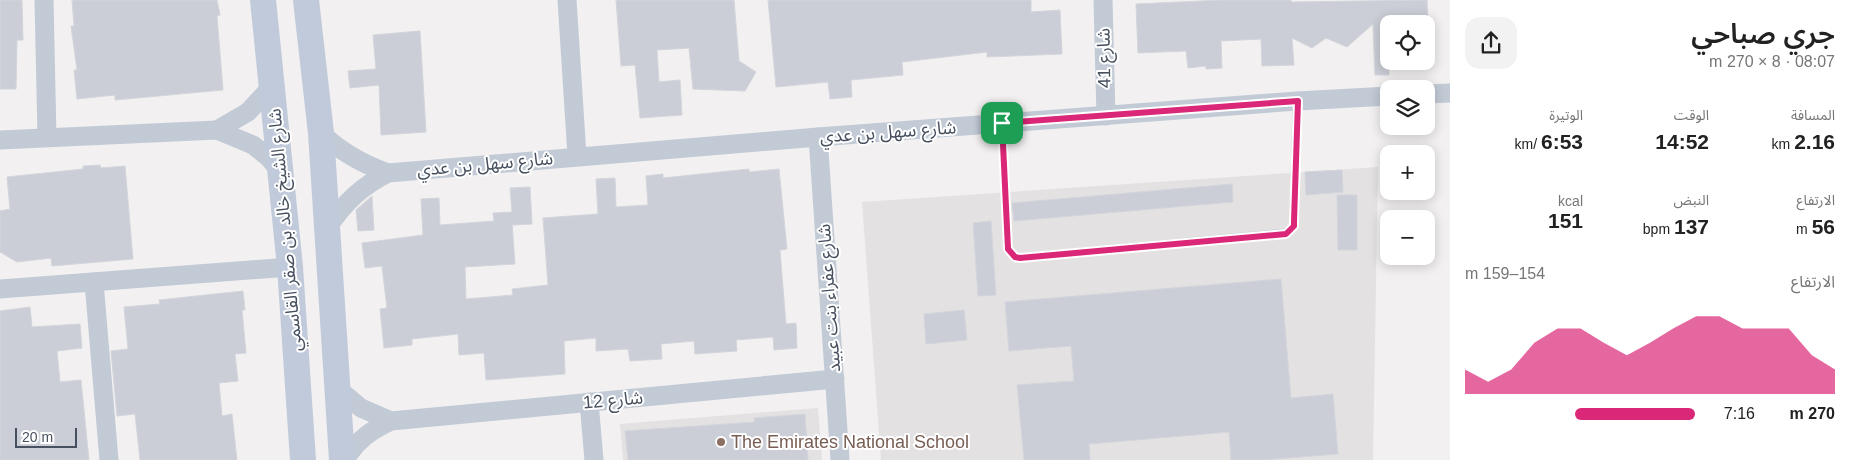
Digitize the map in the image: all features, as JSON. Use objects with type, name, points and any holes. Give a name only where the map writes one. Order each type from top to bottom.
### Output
[{"type":"main road","name":"شارع الشيخ خالد بن صقر القاسمي","points":[[263,0],[282,172],[303,460]]},
{"type":"main road","points":[[306,0],[321,133],[337,388],[344,460]]},
{"type":"street","points":[[44,0],[47,137]]},
{"type":"street","points":[[567,0],[577,156]]},
{"type":"street","name":"شارع 41","points":[[1103,0],[1106,116]]},
{"type":"street","points":[[217,130],[248,112],[272,86]]},
{"type":"street","points":[[1435,94],[1450,93]]},
{"type":"street","name":"شارع سهل بن عدي","points":[[328,226],[354,194],[370,182],[388,173],[818,137],[1380,96]]},
{"type":"street","points":[[0,140],[217,130],[253,145],[282,172]]},
{"type":"street","name":"شارع سهل بن عدي","points":[[321,133],[335,147],[352,158],[388,173]]},
{"type":"street","name":"شارع عفراء بنت عبيد","points":[[818,137],[840,460]]},
{"type":"street","points":[[0,289],[290,267]]},
{"type":"street","points":[[94,282],[109,460]]},
{"type":"street","name":"شارع 12","points":[[344,460],[362,438],[375,428],[391,420],[835,379]]},
{"type":"street","name":"شارع 12","points":[[337,388],[361,408],[391,420]]},
{"type":"street","points":[[589,402],[594,460]]},
{"type":"lane","points":[[1002,123],[1008,249],[1015,257],[1020,258],[1286,234],[1294,226],[1298,101]]},
{"type":"shaded area","points":[[1378,167],[1373,460],[881,460],[862,202]]},
{"type":"shaded area","name":"The Emirates National School","points":[[818,408],[822,460],[623,460],[620,424]]},
{"type":"building","points":[[0,0],[22,0],[23,40],[17,40],[16,89],[0,89]]},
{"type":"building","points":[[72,0],[217,0],[220,15],[217,16],[223,90],[115,100],[115,95],[77,99],[74,70],[77,70],[71,26],[74,26]]},
{"type":"building","points":[[616,0],[734,0],[739,61],[756,72],[745,91],[693,89],[689,48],[657,50],[659,82],[680,80],[682,115],[640,118],[635,65],[621,66]]},
{"type":"building","points":[[768,0],[1031,0],[1031,12],[1060,10],[1062,54],[987,57],[987,52],[902,62],[903,75],[851,80],[852,97],[830,99],[828,82],[776,87]]},
{"type":"building","points":[[1223,0],[1291,0],[1291,2],[1427,0],[1428,15],[1380,15],[1380,70],[1389,70],[1389,75],[1375,75],[1373,24],[1347,47],[1326,38],[1312,48],[1292,38],[1294,65],[1262,66],[1261,39],[1221,41],[1222,68],[1206,69],[1206,66],[1188,68],[1186,51],[1138,53],[1136,4]]},
{"type":"building","points":[[420,31],[426,132],[381,135],[379,85],[350,88],[348,71],[376,69],[373,35]]},
{"type":"building","points":[[100,165],[101,168],[125,166],[133,259],[52,266],[51,258],[17,262],[0,252],[0,211],[10,209],[7,177],[83,169],[83,166]]},
{"type":"building","points":[[749,169],[749,172],[779,169],[787,249],[780,250],[786,324],[796,323],[797,348],[774,350],[773,337],[736,340],[737,351],[695,354],[694,341],[661,344],[662,359],[630,361],[628,349],[596,351],[596,338],[564,341],[565,374],[486,380],[484,353],[459,355],[458,334],[412,339],[412,345],[384,348],[380,309],[387,308],[382,266],[365,268],[362,243],[423,235],[421,199],[439,198],[440,225],[494,221],[493,213],[512,212],[510,188],[530,187],[532,224],[513,225],[512,222],[515,264],[465,267],[466,299],[513,295],[512,289],[548,285],[543,218],[598,214],[596,179],[615,178],[616,207],[648,205],[646,176],[663,174],[663,178]]},
{"type":"building","points":[[1342,170],[1343,192],[1306,195],[1305,172]]},
{"type":"building","points":[[1232,184],[1233,202],[1014,221],[1012,203]]},
{"type":"building","points":[[1337,195],[1357,195],[1357,250],[1338,250]]},
{"type":"building","points":[[372,196],[374,230],[358,231],[356,210]]},
{"type":"building","points":[[991,221],[996,295],[978,296],[973,223]]},
{"type":"building","points":[[1281,279],[1291,398],[1333,394],[1338,454],[1263,460],[1231,460],[1229,432],[1089,444],[1090,460],[1024,460],[1017,385],[1074,381],[1071,346],[1009,351],[1005,302]]},
{"type":"building","points":[[243,291],[245,310],[242,310],[246,353],[235,354],[238,381],[219,383],[222,416],[232,414],[237,460],[140,460],[135,414],[117,416],[111,351],[128,349],[124,307],[160,304],[159,300]]},
{"type":"building","points":[[30,307],[32,327],[80,324],[82,348],[57,351],[60,382],[81,380],[89,460],[0,460],[0,311]]},
{"type":"building","points":[[964,310],[967,340],[926,344],[924,314]]},
{"type":"building","name":"The Emirates National School","points":[[805,414],[808,460],[628,460],[625,431],[755,422],[754,418]]},
{"type":"place","name":"The Emirates National School","points":[[721,442]]},
{"type":"route","points":[[1298,101],[1294,226],[1286,234],[1015,257],[1010,254],[1007,243],[1002,123],[1298,101]]}]
